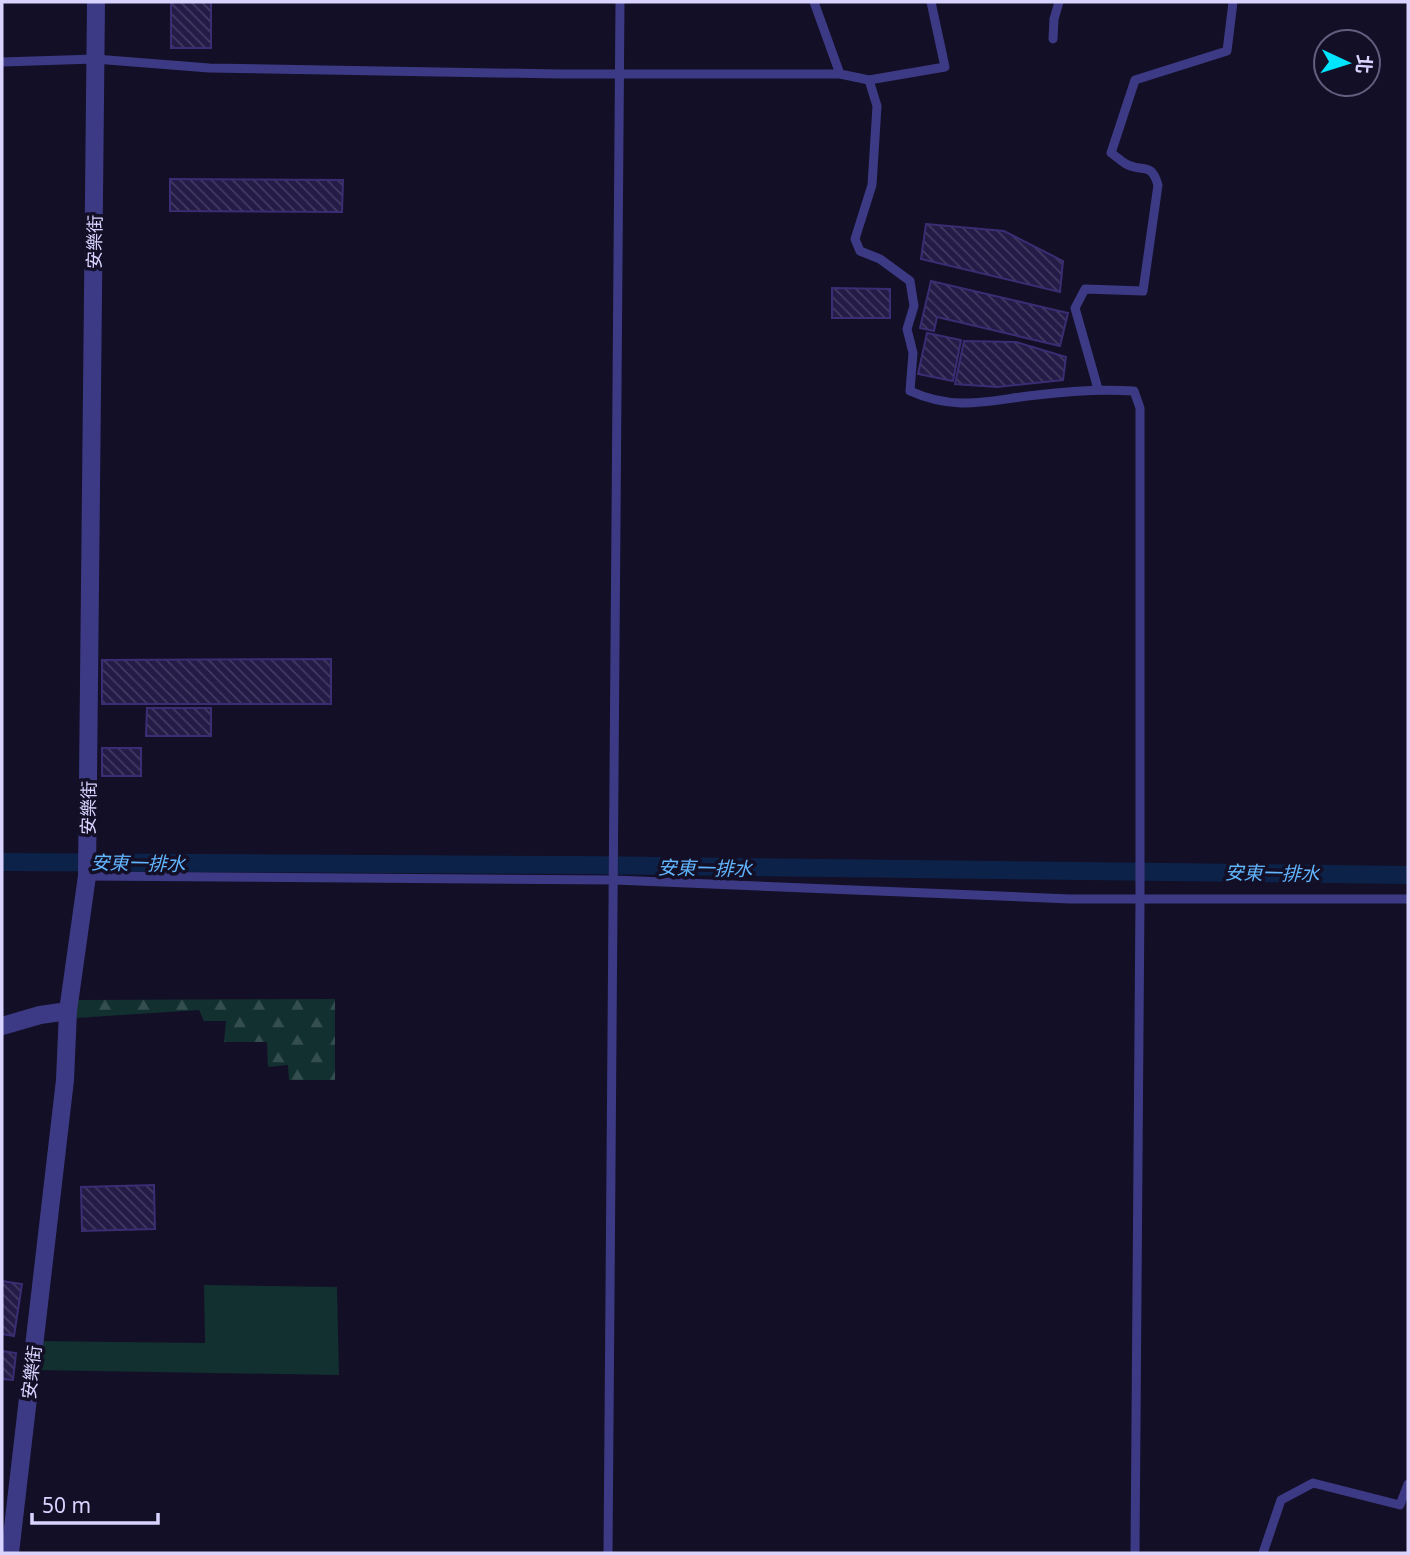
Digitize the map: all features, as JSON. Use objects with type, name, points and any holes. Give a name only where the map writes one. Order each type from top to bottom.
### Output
[{"type":"street","name":"安樂街","points":[[10,1553],[65,1080],[68,1011],[87,876],[96,2]]},
{"type":"street","points":[[2,1026],[40,1015],[68,1011]]},
{"type":"lane","points":[[608,1553],[620,2]]},
{"type":"lane","points":[[814,2],[840,75]]},
{"type":"lane","points":[[2,61],[95,59],[222,69],[840,75],[869,80],[945,67],[931,2]]},
{"type":"lane","points":[[1053,38],[1054,19],[1059,2]]},
{"type":"lane","points":[[1098,389],[1075,308],[1085,289],[1143,291],[1158,185],[1155,174],[1147,168],[1128,165],[1111,153],[1135,80],[1227,51],[1233,2]]},
{"type":"lane","points":[[869,80],[877,106],[872,185],[855,239],[860,251],[880,259],[910,281],[914,306],[907,330],[913,353],[911,391],[931,401],[984,404],[1034,395],[1098,389],[1133,391],[1140,408],[1140,899],[1135,1553]]},
{"type":"lane","points":[[87,876],[615,880],[1070,899],[1408,899]]},
{"type":"lane","points":[[1263,1553],[1281,1500],[1313,1483],[1399,1505],[1408,1485]]},
{"type":"green space","points":[[335,999],[335,1080],[289,1080],[288,1065],[268,1067],[267,1042],[224,1042],[226,1021],[204,1021],[199,1010],[75,1018],[78,1000]]},
{"type":"green space","points":[[204,1285],[337,1287],[339,1375],[34,1370],[37,1341],[205,1343]]},
{"type":"building","points":[[171,2],[211,2],[211,48],[171,48]]},
{"type":"building","points":[[170,179],[343,180],[342,212],[170,211]]},
{"type":"building","points":[[926,224],[1004,231],[1063,261],[1060,292],[921,259]]},
{"type":"building","points":[[931,281],[1068,313],[1060,346],[937,317],[934,331],[920,328]]},
{"type":"building","points":[[832,288],[890,289],[890,318],[832,318]]},
{"type":"building","points":[[927,333],[961,340],[953,381],[918,374]]},
{"type":"building","points":[[964,341],[1016,342],[1066,357],[1063,380],[997,387],[955,384]]},
{"type":"building","points":[[331,659],[331,704],[102,704],[102,660]]},
{"type":"building","points":[[147,708],[211,708],[211,736],[146,736]]},
{"type":"building","points":[[102,748],[141,748],[141,776],[102,776]]},
{"type":"building","points":[[154,1185],[155,1229],[82,1231],[81,1187]]},
{"type":"building","points":[[2,1281],[22,1284],[14,1336],[2,1334]]},
{"type":"building","points":[[2,1351],[16,1353],[13,1380],[2,1379]]},
{"type":"waterway","name":"安東一排水","points":[[2,862],[580,865],[1408,875]]}]
